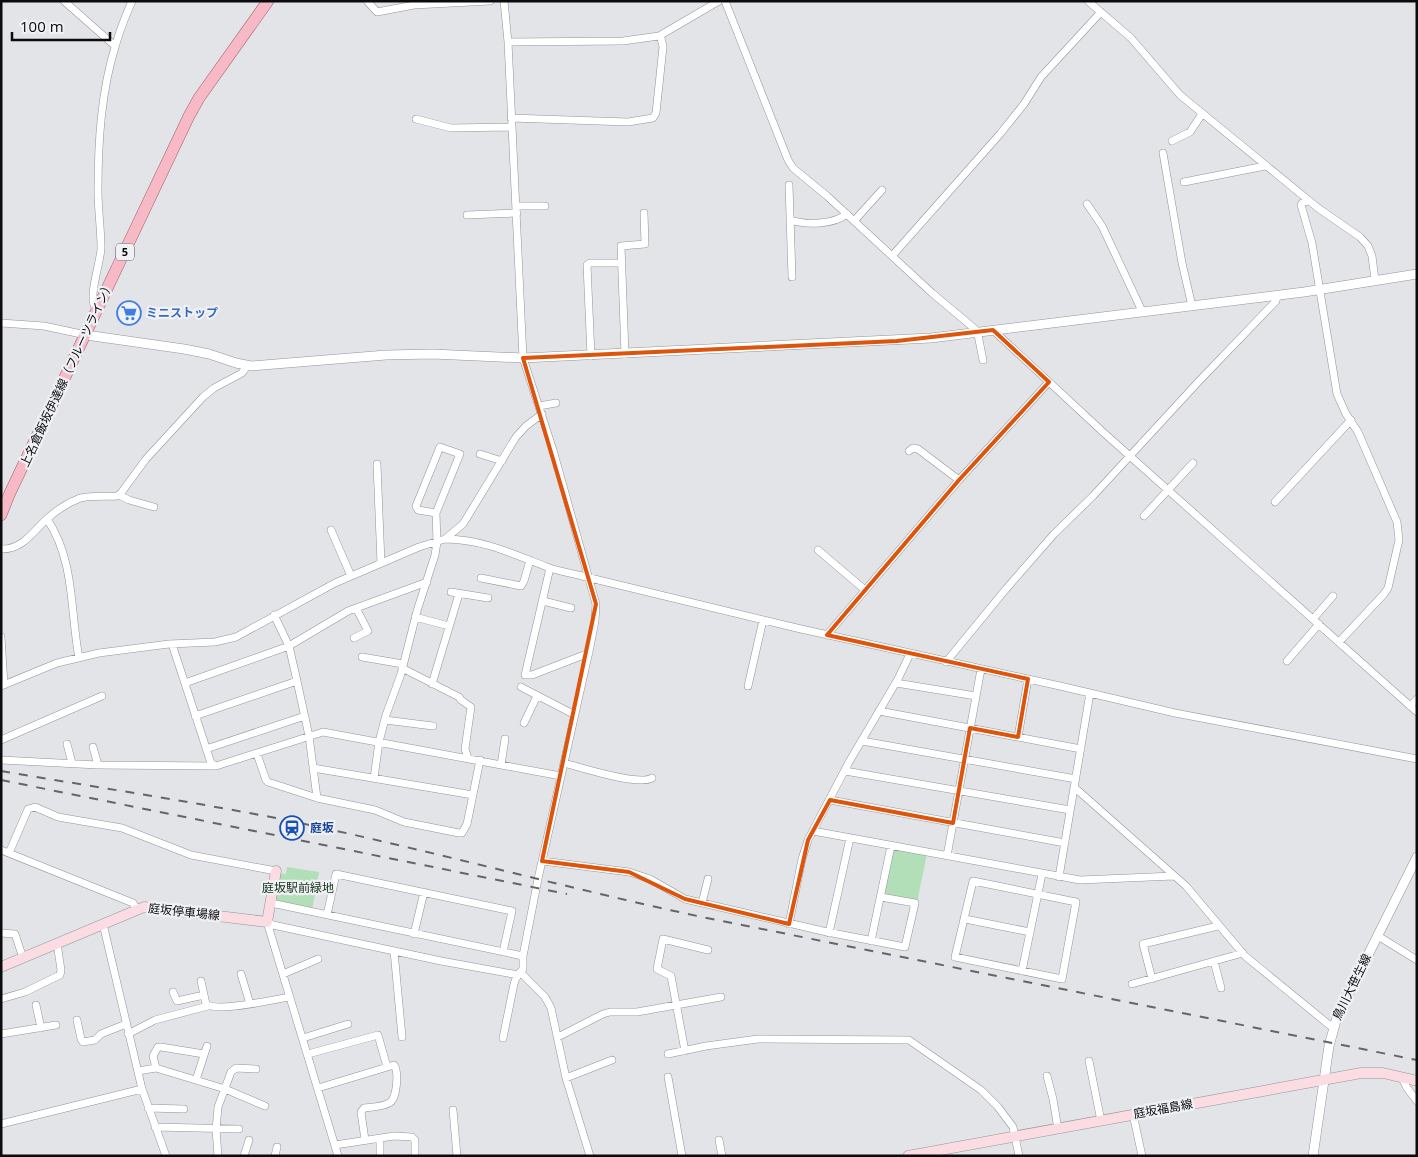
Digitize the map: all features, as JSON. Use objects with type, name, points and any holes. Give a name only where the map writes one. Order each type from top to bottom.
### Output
[{"type":"main road","name":"上名倉飯坂伊達線（フルーツライン）","points":[[1,515],[189,116],[199,98],[268,1]]},
{"type":"main road","points":[[267,922],[276,871]]},
{"type":"main road","name":"庭坂停車場線","points":[[1,967],[144,907],[267,922]]},
{"type":"main road","name":"庭坂福島線","points":[[908,1156],[1361,1072],[1383,1073],[1417,1081]]},
{"type":"street","points":[[64,1],[115,46]]},
{"type":"street","points":[[97,310],[93,305],[93,294],[101,249],[98,190],[99,132],[115,46],[132,1]]},
{"type":"street","points":[[366,1],[377,12],[414,5],[490,1]]},
{"type":"street","points":[[504,1],[517,210],[523,358],[542,414],[596,604],[596,621],[542,861],[523,969],[514,984],[504,1038]]},
{"type":"street","points":[[508,42],[624,41],[659,36],[719,1]]},
{"type":"street","points":[[725,1],[788,160],[793,168],[847,214],[977,332],[983,360]]},
{"type":"street","points":[[1090,2],[1127,33],[1180,95],[1308,201],[1360,237],[1368,246],[1372,256],[1375,280]]},
{"type":"street","points":[[892,256],[1012,119],[1041,77],[1101,12]]},
{"type":"street","points":[[511,118],[628,122],[653,118],[656,113],[662,57],[662,40],[659,36]]},
{"type":"street","points":[[1172,141],[1190,132],[1202,114]]},
{"type":"street","points":[[416,120],[451,128],[512,128]]},
{"type":"street","points":[[1163,153],[1182,263],[1192,306]]},
{"type":"street","points":[[1184,182],[1264,166]]},
{"type":"street","points":[[789,185],[792,277]]},
{"type":"street","points":[[854,222],[882,190]]},
{"type":"street","points":[[1308,201],[1301,205],[1312,243],[1339,399],[1362,441],[1400,533],[1386,591],[1339,642]]},
{"type":"street","points":[[1087,204],[1102,226],[1142,311]]},
{"type":"street","points":[[467,215],[545,206]]},
{"type":"street","points":[[625,354],[621,246],[644,244],[644,213]]},
{"type":"street","points":[[790,220],[824,222],[838,219],[847,214]]},
{"type":"street","points":[[591,356],[587,265],[622,263]]},
{"type":"street","points":[[1,323],[44,326],[86,335],[184,349],[209,354],[247,366],[386,355],[432,354],[523,358],[591,356],[897,341],[1278,295],[1417,274]]},
{"type":"street","points":[[946,662],[1054,534],[1093,496],[1276,301],[1278,295]]},
{"type":"street","points":[[993,330],[1130,456],[1417,712]]},
{"type":"street","points":[[119,495],[152,452],[203,398],[214,388],[242,373],[247,366]]},
{"type":"street","points":[[827,635],[958,480],[1049,382]]},
{"type":"street","points":[[539,406],[556,403]]},
{"type":"street","points":[[1,638],[3,685],[57,663],[99,653],[172,644],[215,642],[236,637],[274,615],[351,576],[418,547],[445,539],[463,524],[521,431],[542,414]]},
{"type":"street","points":[[1275,502],[1351,420]]},
{"type":"street","points":[[374,778],[385,720],[403,666],[415,617],[435,555],[437,542],[436,513],[460,454],[440,447],[416,506],[418,510],[436,513]]},
{"type":"street","points":[[910,452],[913,448],[918,448],[958,480]]},
{"type":"street","points":[[480,454],[502,461]]},
{"type":"street","points":[[1144,516],[1193,463]]},
{"type":"street","points":[[377,464],[381,563]]},
{"type":"street","points":[[1,549],[20,545],[46,519],[80,498],[119,495],[154,507]]},
{"type":"street","points":[[46,519],[58,538],[71,585],[79,658]]},
{"type":"street","points":[[331,530],[351,576]]},
{"type":"street","points":[[445,539],[465,539],[480,542],[550,568],[910,654],[1175,713],[1417,759]]},
{"type":"street","points":[[818,550],[865,590]]},
{"type":"street","points":[[481,578],[521,586],[530,560]]},
{"type":"street","points":[[550,568],[525,675],[532,675],[589,653]]},
{"type":"street","points":[[185,683],[288,646],[334,618],[427,582]]},
{"type":"street","points":[[432,684],[449,626],[455,593],[488,598]]},
{"type":"street","points":[[1287,661],[1333,596]]},
{"type":"street","points":[[543,601],[571,608]]},
{"type":"street","points":[[354,638],[368,631],[356,608]]},
{"type":"street","points":[[274,615],[288,646],[297,681],[309,736],[317,798]]},
{"type":"street","points":[[415,617],[449,626]]},
{"type":"street","points":[[748,686],[763,620]]},
{"type":"street","points":[[172,644],[211,763],[216,766]]},
{"type":"street","points":[[790,924],[802,859],[808,840],[896,683],[910,654]]},
{"type":"street","points":[[362,657],[403,666],[432,684],[459,697],[471,707],[466,749],[468,758]]},
{"type":"street","points":[[947,856],[981,670]]},
{"type":"street","points":[[1018,737],[1028,680]]},
{"type":"street","points":[[195,716],[297,681]]},
{"type":"street","points":[[896,683],[976,696]]},
{"type":"street","points":[[521,688],[575,715]]},
{"type":"street","points":[[1059,877],[1090,693]]},
{"type":"street","points":[[1,740],[102,696]]},
{"type":"street","points":[[524,723],[537,696]]},
{"type":"street","points":[[1410,706],[1417,699]]},
{"type":"street","points":[[879,711],[1081,749]]},
{"type":"street","points":[[206,749],[305,716]]},
{"type":"street","points":[[385,720],[433,726]]},
{"type":"street","points":[[1,760],[98,765],[216,766],[323,732],[561,776]]},
{"type":"street","points":[[501,765],[505,739]]},
{"type":"street","points":[[862,741],[1076,779]]},
{"type":"street","points":[[67,744],[72,763]]},
{"type":"street","points":[[93,747],[98,765]]},
{"type":"street","points":[[257,754],[268,782],[317,798],[375,810],[404,822],[459,833],[462,833],[466,827],[480,760]]},
{"type":"street","points":[[564,763],[633,780],[652,778]]},
{"type":"street","points":[[314,768],[473,796]]},
{"type":"street","points":[[845,771],[1070,810]]},
{"type":"street","points":[[1074,787],[1186,886],[1218,926],[1243,953],[1333,1028]]},
{"type":"street","points":[[830,800],[1065,843]]},
{"type":"street","points":[[9,853],[28,809],[35,807],[58,817],[122,828],[191,855],[276,871]]},
{"type":"street","points":[[813,831],[1088,881],[1174,876]]},
{"type":"street","points":[[829,932],[850,838]]},
{"type":"street","points":[[871,941],[891,846]]},
{"type":"street","points":[[1,850],[132,903],[137,909]]},
{"type":"street","name":"鳥川大笹生線","points":[[1313,1156],[1333,1028],[1342,1004],[1417,857]]},
{"type":"street","points":[[542,861],[629,872],[650,880],[685,899],[790,924],[905,947],[915,903],[881,897]]},
{"type":"street","points":[[327,916],[336,874],[424,892],[512,911],[503,952]]},
{"type":"street","points":[[1022,971],[1042,874]]},
{"type":"street","points":[[702,903],[708,880]]},
{"type":"street","points":[[974,881],[1076,902],[1062,979],[956,958],[964,919],[974,881]]},
{"type":"street","points":[[414,934],[424,892]]},
{"type":"street","points":[[271,903],[524,956]]},
{"type":"street","points":[[964,919],[1030,932]]},
{"type":"street","points":[[267,922],[273,925],[394,951],[519,974],[545,997],[549,1004],[566,1078],[590,1156]]},
{"type":"street","points":[[267,922],[338,1156]]},
{"type":"street","points":[[103,924],[142,1090],[166,1156]]},
{"type":"street","points":[[1152,979],[1143,944],[1218,926]]},
{"type":"street","points":[[1,933],[15,934],[23,958]]},
{"type":"street","points":[[1378,936],[1417,960]]},
{"type":"street","points":[[685,1050],[671,976],[657,969],[663,939],[708,950]]},
{"type":"street","points":[[1,999],[25,992],[60,975],[57,943]]},
{"type":"street","points":[[394,951],[402,1037]]},
{"type":"street","points":[[1132,984],[1243,953]]},
{"type":"street","points":[[283,974],[318,959]]},
{"type":"street","points":[[1214,961],[1221,988]]},
{"type":"street","points":[[241,974],[250,1004]]},
{"type":"street","points":[[201,981],[208,1006]]},
{"type":"street","points":[[173,992],[177,1001],[204,995]]},
{"type":"street","points":[[128,1034],[155,1020],[208,1006],[250,1004],[290,996]]},
{"type":"street","points":[[558,1037],[610,1012],[637,1012],[721,997]]},
{"type":"street","points":[[36,1005],[41,1028]]},
{"type":"street","points":[[77,1020],[83,1042],[95,1040],[101,1034],[126,1024]]},
{"type":"street","points":[[303,1038],[348,1024]]},
{"type":"street","points":[[1,1034],[56,1026]]},
{"type":"street","points":[[308,1054],[378,1035],[387,1067]]},
{"type":"street","points":[[668,1054],[758,1040],[909,1040],[986,1094],[1010,1122],[1016,1136],[1019,1156]]},
{"type":"street","points":[[196,1080],[208,1046]]},
{"type":"street","points":[[156,1068],[153,1056],[158,1048],[161,1047],[204,1054]]},
{"type":"street","points":[[566,1078],[612,1060]]},
{"type":"street","points":[[1088,1061],[1101,1120]]},
{"type":"street","points":[[318,1088],[394,1065],[397,1081],[392,1100],[388,1104],[363,1109],[361,1112],[365,1140]]},
{"type":"street","points":[[138,1071],[156,1068],[224,1089],[265,1106]]},
{"type":"street","points":[[218,1156],[216,1129],[218,1107],[232,1069],[256,1069]]},
{"type":"street","points":[[1047,1076],[1058,1128]]},
{"type":"street","points":[[668,1078],[682,1156]]},
{"type":"street","points":[[1402,1078],[1417,1101]]},
{"type":"street","points":[[1,1124],[142,1090]]},
{"type":"street","points":[[148,1108],[184,1109]]},
{"type":"street","points":[[453,1110],[457,1156]]},
{"type":"street","points":[[1133,1114],[1142,1156]]},
{"type":"street","points":[[155,1127],[239,1129]]},
{"type":"street","points":[[335,1146],[394,1136],[412,1137],[415,1140],[415,1156]]},
{"type":"street","points":[[380,1138],[380,1156]]},
{"type":"street","points":[[244,1156],[249,1140]]},
{"type":"street","points":[[718,1140],[722,1156]]},
{"type":"street","points":[[275,1156],[277,1147]]},
{"type":"highlighted area","points":[[993,330],[1049,382],[959,480],[827,635],[1028,679],[1018,737],[970,728],[953,823],[830,800],[808,840],[789,924],[685,899],[629,872],[542,861],[596,604],[523,358],[897,341]]},
{"type":"green space","points":[[893,848],[927,854],[917,902],[883,895]]},
{"type":"green space","name":"庭坂駅前緑地","points":[[287,867],[319,872],[312,910],[273,902],[278,873],[286,874]]},
{"type":"railway","points":[[1,771],[281,819],[702,917],[1417,1060]]},
{"type":"railway","points":[[1,780],[567,894]]},
{"type":"place","name":"ミニストップ","points":[[129,313]]},
{"type":"place","name":"庭坂","points":[[292,828]]}]
